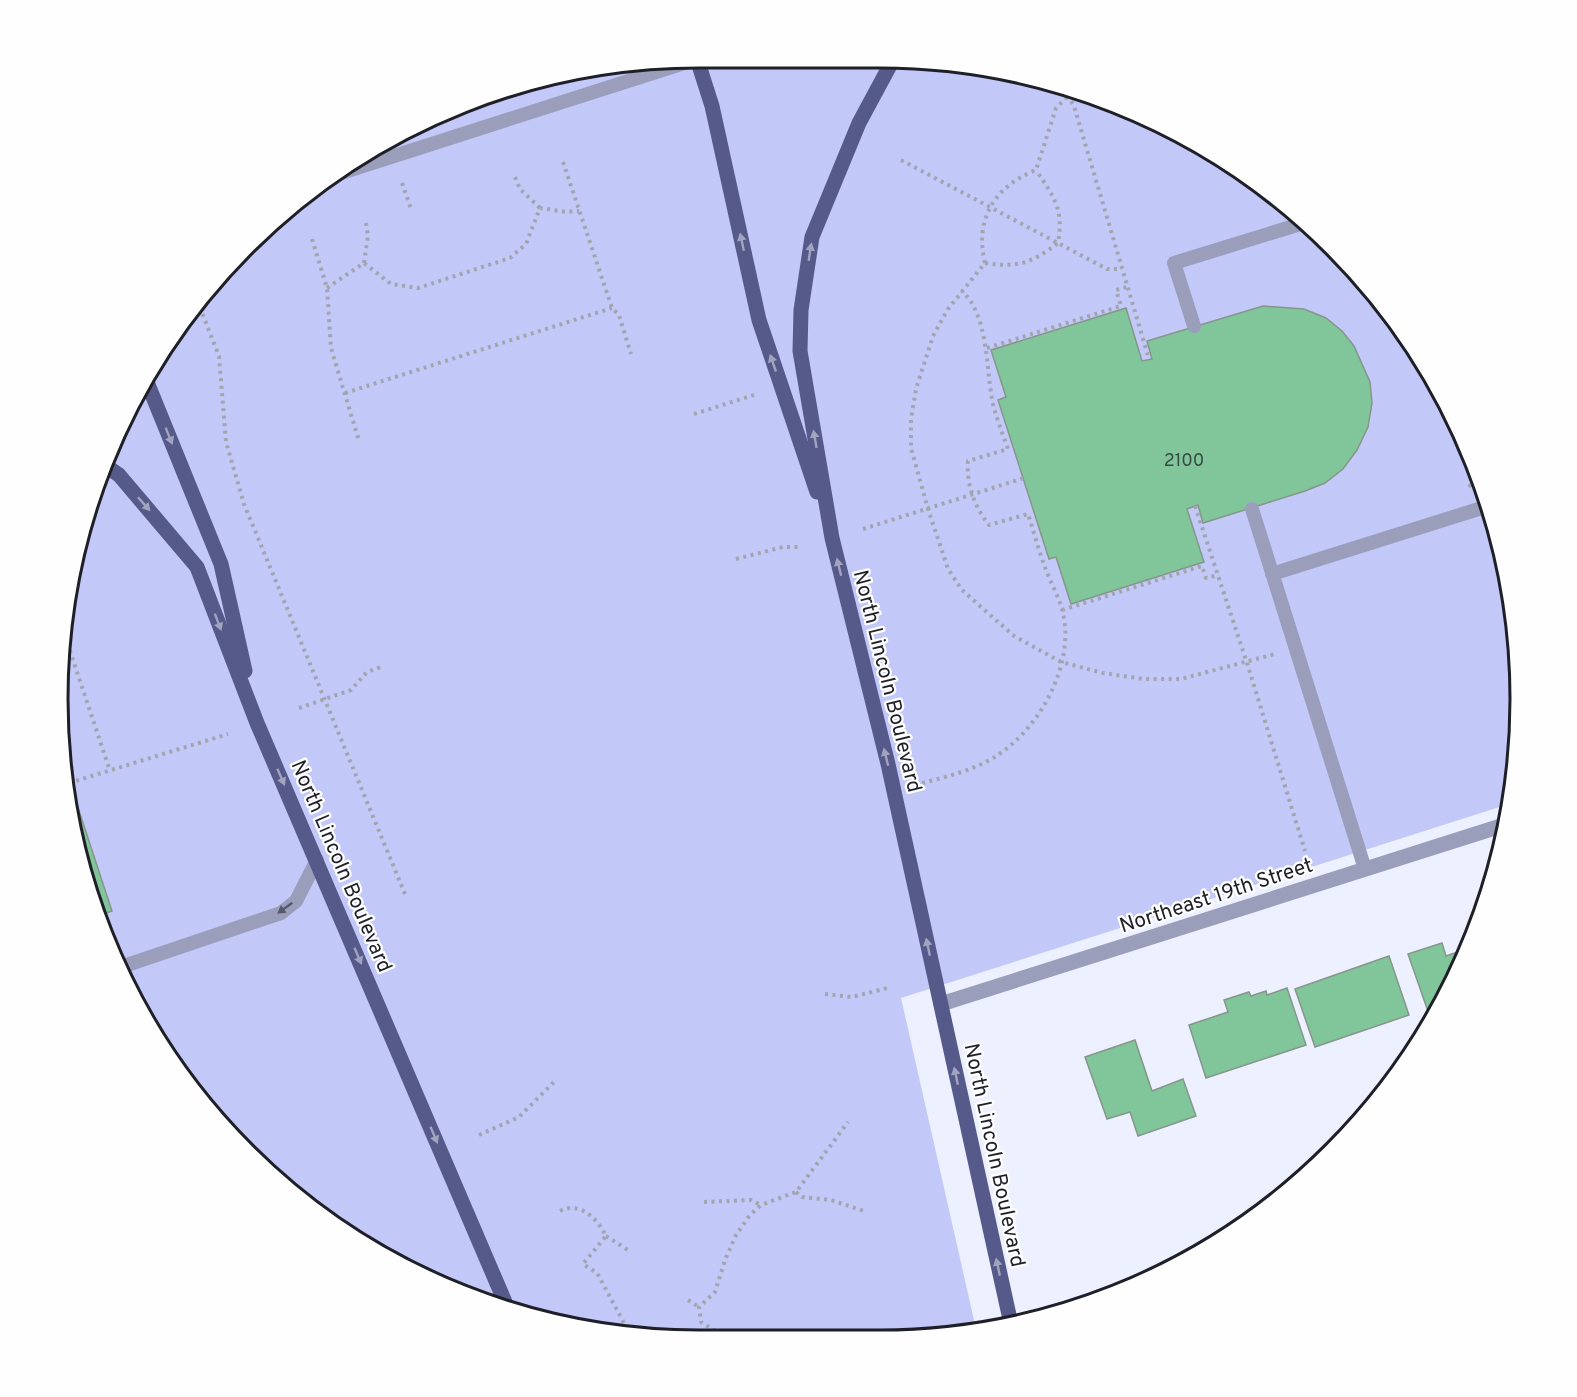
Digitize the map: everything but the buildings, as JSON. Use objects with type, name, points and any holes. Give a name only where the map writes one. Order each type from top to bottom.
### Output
[{"type":"main road","points":[[702,68],[759,320],[832,538]]},
{"type":"main road","name":"North Lincoln Boulevard","points":[[888,68],[859,123],[830,188],[812,237],[801,310],[800,351],[832,538],[894,791],[1009,1315]]},
{"type":"main road","points":[[149,388],[221,564],[257,723]]},
{"type":"main road","name":"North Lincoln Boulevard","points":[[111,470],[118,475],[197,567],[257,723],[503,1298]]},
{"type":"street","name":"Northeast 19th Street","points":[[940,1004],[1496,828]]},
{"type":"lane","points":[[358,167],[666,69]]},
{"type":"lane","points":[[1194,326],[1174,263],[1296,225]]},
{"type":"lane","points":[[1252,509],[1365,869]]},
{"type":"lane","points":[[1272,574],[1480,509]]},
{"type":"lane","points":[[127,965],[281,913],[296,901],[317,860]]},
{"type":"path","points":[[1149,359],[1120,269],[1119,255],[1074,106],[1067,97],[1056,108],[1035,170],[1007,184],[991,207],[981,232],[985,263],[962,291],[933,336],[916,389],[911,419],[910,448],[948,568],[962,590],[1014,636],[1061,662],[1144,679],[1181,679],[1247,663],[1295,648]]},
{"type":"path","points":[[901,160],[1107,269],[1120,269]]},
{"type":"path","points":[[563,162],[612,308],[619,315],[631,354]]},
{"type":"path","points":[[985,263],[1005,266],[1019,265],[1037,259],[1058,243],[1062,224],[1058,203],[1035,170]]},
{"type":"path","points":[[514,177],[520,189],[540,208],[566,212],[579,210]]},
{"type":"path","points":[[402,183],[411,209]]},
{"type":"path","points":[[364,263],[391,285],[418,288],[510,258],[526,244],[540,208]]},
{"type":"path","points":[[327,288],[364,263],[368,236],[366,223]]},
{"type":"path","points":[[312,239],[327,288],[332,348],[360,441]]},
{"type":"path","points":[[987,348],[1121,306],[1116,290],[1127,287]]},
{"type":"path","points":[[894,791],[978,766],[1011,745],[1043,706],[1061,662],[1065,633],[1062,610],[1045,568],[1028,514],[989,525],[979,513],[973,494],[967,474],[968,461],[1008,449],[992,400],[987,348],[970,299],[962,291]]},
{"type":"path","points":[[345,393],[612,308]]},
{"type":"path","points":[[201,310],[219,356],[226,442],[244,504],[405,894]]},
{"type":"path","points":[[694,414],[757,394]]},
{"type":"path","points":[[863,529],[1023,478]]},
{"type":"path","points":[[1195,506],[1219,574],[1305,851]]},
{"type":"path","points":[[736,559],[783,547],[798,547]]},
{"type":"path","points":[[1062,610],[1202,566],[1206,578],[1219,574]]},
{"type":"path","points":[[70,650],[110,771]]},
{"type":"path","points":[[299,708],[351,690],[367,672],[384,666]]},
{"type":"path","points":[[73,782],[228,734]]},
{"type":"path","points":[[825,994],[852,997],[891,987]]},
{"type":"path","points":[[479,1134],[519,1117],[556,1080]]},
{"type":"path","points":[[699,1307],[716,1292],[725,1260],[736,1235],[761,1205],[796,1192],[848,1122]]},
{"type":"path","points":[[796,1192],[802,1197],[831,1200],[867,1212]]},
{"type":"path","points":[[704,1202],[751,1200],[761,1205]]},
{"type":"path","points":[[560,1211],[569,1207],[581,1208],[606,1236],[627,1250]]},
{"type":"path","points":[[606,1236],[583,1264],[597,1273],[625,1325]]},
{"type":"path","points":[[688,1300],[699,1307],[701,1322],[714,1330]]},
{"type":"shaded area","points":[[698,68],[878,68],[961,73],[1042,89],[1081,101],[1158,133],[1194,152],[1263,198],[1325,252],[1379,314],[1403,348],[1425,383],[1461,457],[1488,535],[1497,575],[1504,616],[1510,698],[1508,740],[1500,807],[901,998],[974,1322],[878,1330],[657,1328],[575,1317],[496,1296],[419,1264],[383,1245],[314,1199],[252,1145],[224,1115],[174,1049],[152,1014],[116,940],[89,862],[80,822],[69,740],[68,698],[73,616],[80,575],[89,535],[116,457],[152,383],[174,348],[224,282],[252,252],[314,198],[348,174],[419,133],[496,101],[535,89],[616,73]]}]
